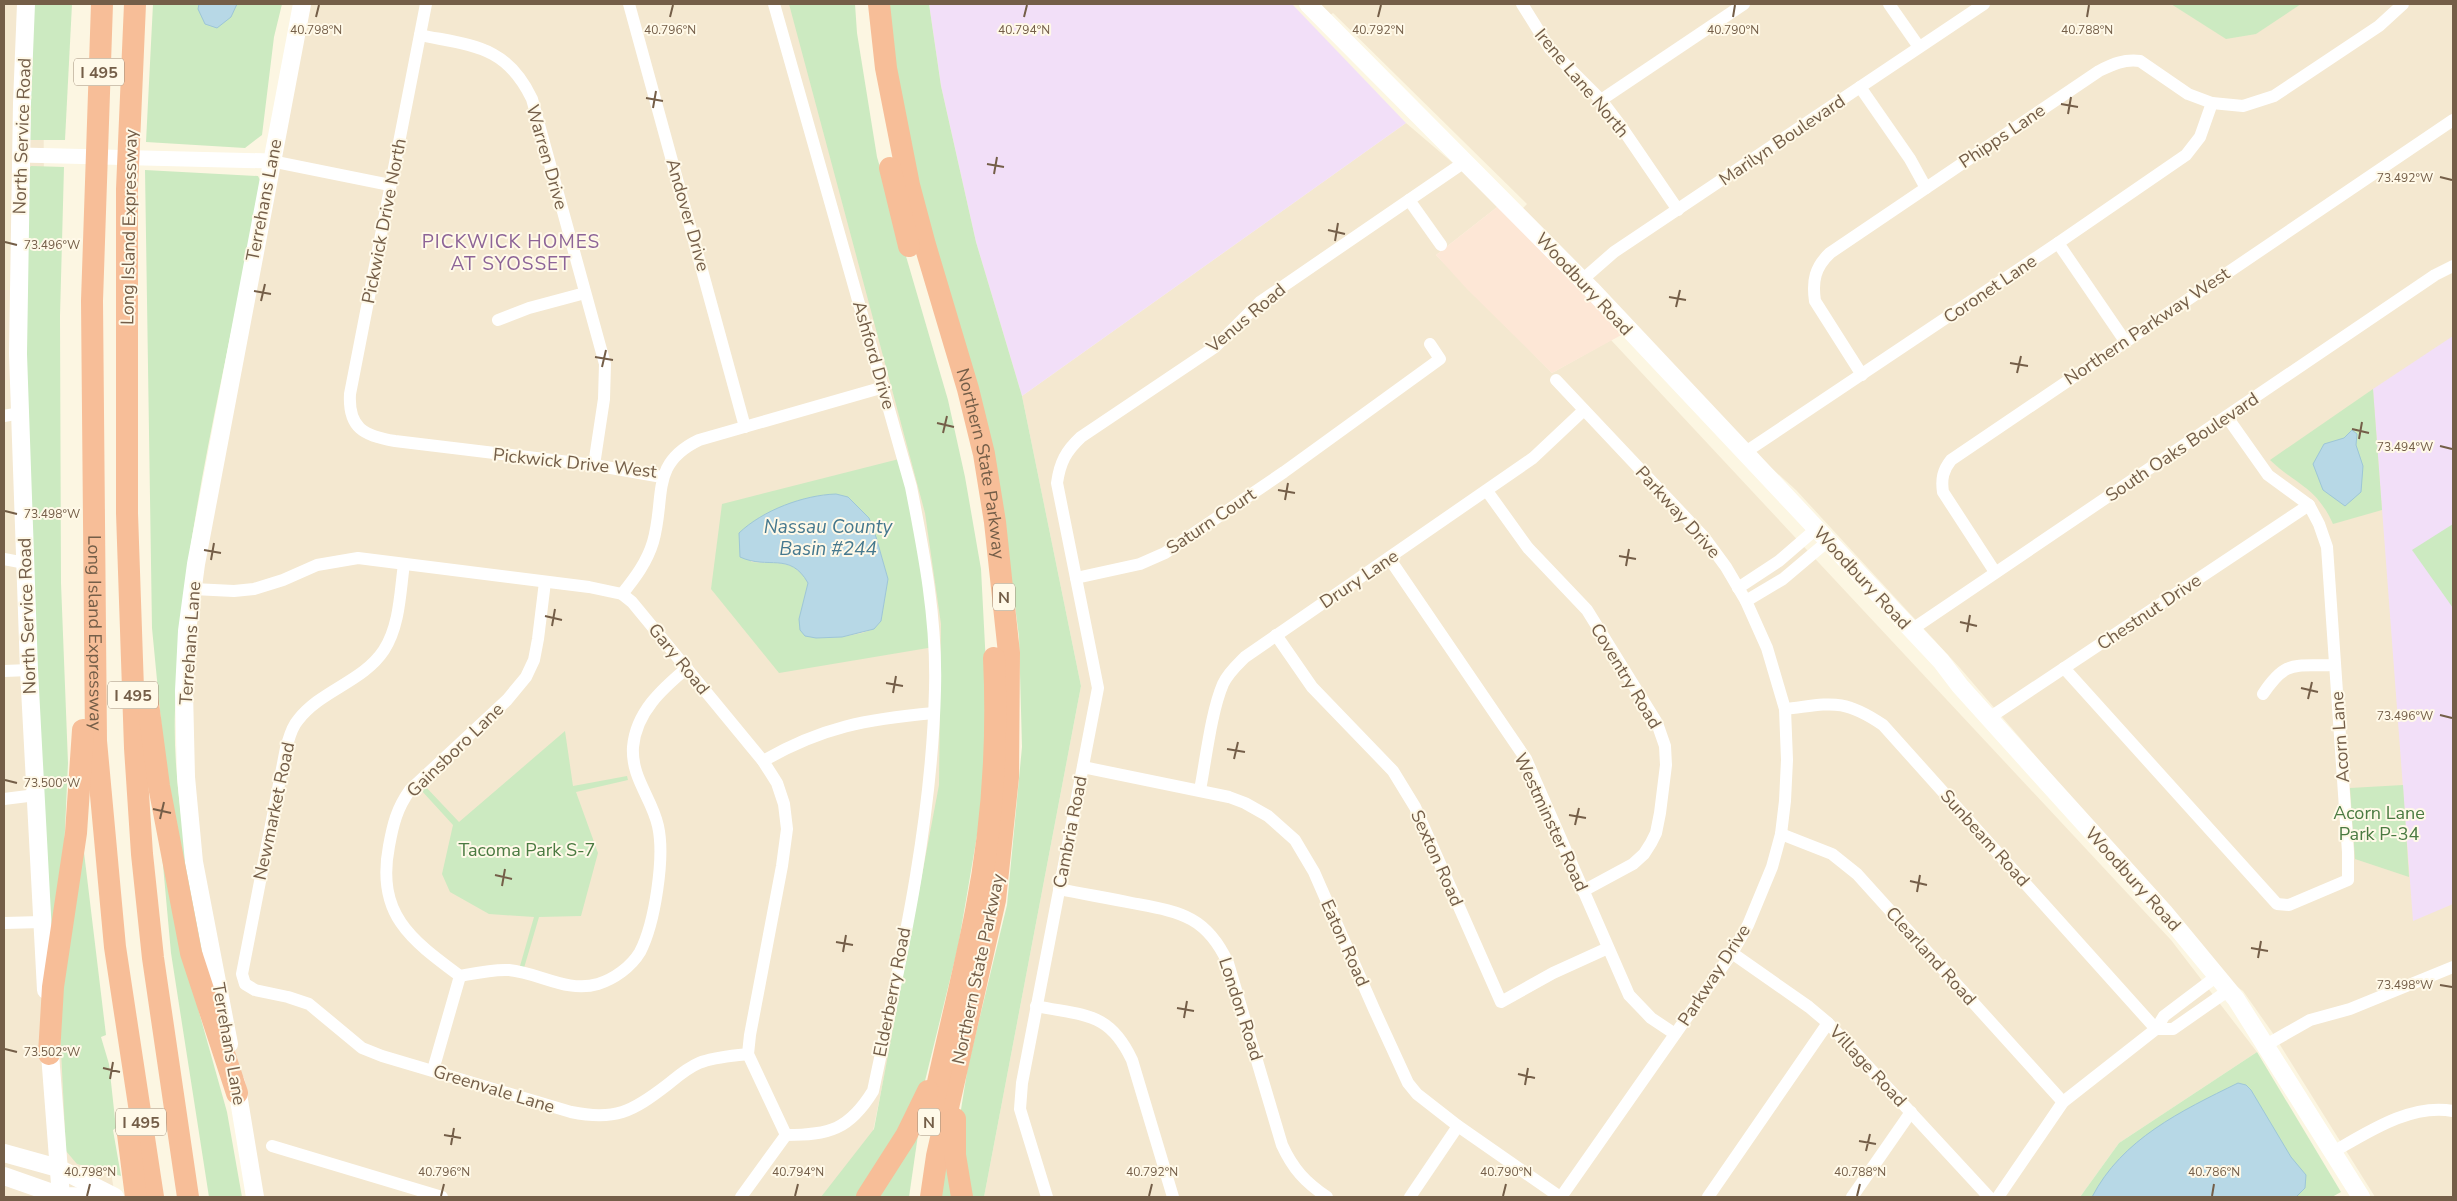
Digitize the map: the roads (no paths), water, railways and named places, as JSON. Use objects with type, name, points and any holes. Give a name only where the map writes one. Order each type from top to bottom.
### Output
[{"type":"highway","name":"Long Island Expressway","points":[[135,4],[127,189],[127,513],[135,748],[142,854],[157,987],[188,1197]]},
{"type":"highway","name":"Northern State Parkway","points":[[864,4],[877,102],[898,203],[950,382],[975,482],[992,624],[994,717],[990,811],[931,1197]]},
{"type":"highway","name":"Northern State Parkway","points":[[879,4],[888,78],[909,185],[968,389],[984,454],[996,532],[1009,653],[1008,777],[995,900],[952,1052],[916,1197]]},
{"type":"highway","name":"Long Island Expressway","points":[[102,8],[94,189],[93,512],[96,741],[105,857],[129,1046],[153,1197]]},
{"type":"highway","points":[[49,1054],[53,987],[76,834],[79,799],[93,512]]},
{"type":"highway","points":[[127,513],[149,718],[178,894],[191,953],[238,1093]]},
{"type":"highway","points":[[129,1046],[125,1106],[136,1197]]},
{"type":"highway","points":[[867,1197],[906,1136],[931,1086],[952,1052]]},
{"type":"highway","points":[[952,1052],[954,1155],[962,1197]]},
{"type":"main road","name":"North Service Road","points":[[26,4],[12,415],[25,563],[49,1054],[61,1196]]},
{"type":"main road","name":"Terrehans Lane","points":[[255,1197],[238,1093],[194,862],[186,777],[184,691],[187,632],[196,564],[302,4]]},
{"type":"main road","name":"Woodbury Road","points":[[1308,4],[1466,161],[1582,280],[1911,630],[2164,912],[2229,990],[2266,1045],[2361,1197]]},
{"type":"main road","points":[[4,1153],[58,1168],[115,1197]]},
{"type":"main road","points":[[4,1176],[61,1196],[106,1197]]},
{"type":"street","name":"Pickwick Drive North","points":[[366,433],[355,424],[349,409],[350,394],[426,4]]},
{"type":"street","name":"Andover Drive","points":[[629,4],[745,427]]},
{"type":"street","name":"Ashford Drive","points":[[774,4],[911,486],[926,566],[934,633],[934,713]]},
{"type":"street","name":"Irene Lane North","points":[[1522,4],[1550,49],[1601,100],[1678,210]]},
{"type":"street","points":[[1601,100],[1744,4]]},
{"type":"street","points":[[1890,4],[1919,47]]},
{"type":"street","name":"Marilyn Boulevard","points":[[1582,280],[1614,252],[1984,4]]},
{"type":"street","name":"Phipps Lane","points":[[1862,375],[1816,301],[1813,287],[1816,270],[1820,262],[1830,253],[2099,71],[2117,62],[2131,60],[2148,64],[2188,94],[2212,103],[2243,106],[2274,96],[2380,26],[2404,4]]},
{"type":"street","name":"Warren Drive","points":[[420,35],[487,49],[507,63],[522,79],[532,99],[605,364],[604,399],[594,465]]},
{"type":"street","points":[[1860,88],[1910,160],[1926,188]]},
{"type":"street","name":"Coronet Lane","points":[[1744,453],[2186,155],[2200,137],[2212,103]]},
{"type":"street","name":"Northern Parkway West","points":[[1995,572],[1943,492],[1942,480],[1945,467],[1962,451],[2453,120]]},
{"type":"street","points":[[21,155],[271,161],[390,185]]},
{"type":"street","name":"Venus Road","points":[[1059,466],[1067,450],[1081,437],[1215,347],[1260,302],[1466,161]]},
{"type":"street","points":[[1410,200],[1441,245]]},
{"type":"street","points":[[2058,243],[2125,341]]},
{"type":"street","name":"South Oaks Boulevard","points":[[1911,630],[2435,275],[2453,266]]},
{"type":"street","points":[[498,320],[529,308],[585,293]]},
{"type":"street","name":"Saturn Court","points":[[1076,578],[1140,564],[1165,553],[1284,472],[1440,360],[1430,344]]},
{"type":"street","name":"Parkway Drive","points":[[1556,380],[1704,538],[1746,601],[1767,648],[1785,709],[1787,760],[1781,834],[1760,898],[1732,952],[1561,1197]]},
{"type":"street","name":"Pickwick Drive West","points":[[366,433],[374,438],[594,465],[662,477],[674,457],[689,445],[884,387]]},
{"type":"street","name":"Drury Lane","points":[[1200,790],[1218,700],[1224,683],[1245,656],[1533,458],[1584,410]]},
{"type":"street","name":"Acorn Lane","points":[[2064,668],[2267,894],[2283,906],[2348,880],[2327,547],[2320,524],[2309,505],[2268,475],[2227,417]]},
{"type":"street","name":"Cambria Road","points":[[1047,1197],[1020,1109],[1022,1083],[1098,688],[1057,483],[1059,466]]},
{"type":"street","points":[[193,589],[234,591],[254,589],[283,580],[317,564],[344,558],[358,558],[589,587],[622,594],[643,566],[653,543],[662,477]]},
{"type":"street","name":"Coventry Road","points":[[1487,491],[1528,548],[1587,610],[1657,723],[1665,746],[1666,765],[1660,813],[1656,833],[1651,843],[1644,854],[1633,864],[1583,891]]},
{"type":"street","name":"Chestnut Drive","points":[[1989,718],[2309,505]]},
{"type":"street","points":[[1738,588],[1822,535]]},
{"type":"street","points":[[1746,601],[1783,579],[1822,535]]},
{"type":"street","name":"Westminster Road","points":[[1389,558],[1526,760],[1629,995],[1651,1018],[1675,1034]]},
{"type":"street","points":[[4,559],[25,563]]},
{"type":"street","name":"Newmarket Road","points":[[245,984],[242,974],[282,765],[291,732],[297,721],[312,705],[363,672],[384,650],[394,628],[404,564]]},
{"type":"street","name":"Gainsboro Lane","points":[[460,976],[433,956],[409,933],[399,921],[390,904],[385,870],[394,819],[402,801],[410,790],[507,700],[526,677],[534,660],[545,582]]},
{"type":"street","name":"Gary Road","points":[[622,594],[654,627],[764,760],[777,783],[784,804],[787,828],[782,866],[748,1054]]},
{"type":"street","name":"Sexton Road","points":[[1276,635],[1297,669],[1393,771],[1415,806],[1501,1002],[1552,973],[1608,948]]},
{"type":"street","points":[[2263,694],[2283,669],[2335,665]]},
{"type":"street","points":[[433,1070],[460,976],[508,970],[562,985],[583,987],[599,984],[616,976],[639,954],[647,936],[660,868],[662,845],[658,823],[636,776],[633,747],[637,729],[649,704],[687,668]]},
{"type":"street","points":[[4,672],[29,670]]},
{"type":"street","name":"Sunbeam Road","points":[[1785,709],[1822,703],[1838,704],[1864,712],[1883,725],[2156,1029]]},
{"type":"street","points":[[764,760],[800,741],[833,729],[885,717],[934,713]]},
{"type":"street","name":"Elderberry Road","points":[[786,1135],[814,1135],[844,1125],[862,1108],[872,1091],[925,817],[931,770],[934,713]]},
{"type":"street","name":"Eaton Road","points":[[1083,767],[1200,790],[1246,802],[1268,816],[1294,840],[1314,872],[1408,1083],[1425,1102],[1561,1197]]},
{"type":"street","points":[[4,799],[36,795]]},
{"type":"street","name":"Clearland Road","points":[[1781,834],[1832,854],[1857,874],[2063,1102]]},
{"type":"street","name":"London Road","points":[[1059,889],[1176,911],[1194,920],[1211,934],[1221,948],[1228,963],[1288,1157],[1297,1174],[1327,1197]]},
{"type":"street","points":[[4,923],[42,922]]},
{"type":"street","name":"Village Road","points":[[1732,952],[1809,1007],[1828,1023],[1989,1197]]},
{"type":"street","points":[[2266,1045],[2310,1020],[2350,1009],[2453,966]]},
{"type":"street","points":[[1998,1197],[2063,1102],[2156,1029],[2164,1016],[2217,976]]},
{"type":"street","name":"Greenvale Lane","points":[[245,984],[255,990],[310,1004],[362,1048],[571,1112],[603,1116],[634,1108],[699,1063],[748,1054]]},
{"type":"street","points":[[2156,1029],[2173,1028],[2229,990]]},
{"type":"street","points":[[1036,1006],[1096,1018],[1112,1027],[1123,1040],[1132,1060],[1173,1197]]},
{"type":"street","points":[[1708,1197],[1828,1023]]},
{"type":"street","points":[[741,1197],[786,1135],[748,1054]]},
{"type":"street","points":[[2333,1152],[2368,1132],[2412,1114],[2440,1108],[2453,1111]]},
{"type":"street","points":[[1852,1197],[1911,1112]]},
{"type":"street","points":[[1410,1197],[1458,1126]]},
{"type":"street","points":[[272,1146],[442,1197]]},
{"type":"water","points":[[199,4],[237,4],[231,17],[217,28],[205,24],[198,9]]},
{"type":"water","points":[[2352,430],[2357,434],[2356,445],[2363,466],[2361,492],[2345,506],[2323,490],[2313,464],[2324,444],[2344,438]]},
{"type":"water","name":"Nassau County Basin #244","points":[[836,494],[848,497],[869,518],[888,579],[881,621],[874,629],[842,637],[816,638],[805,636],[800,630],[799,619],[808,583],[801,573],[794,567],[786,564],[750,561],[740,557],[739,533],[760,517],[784,505],[811,497]]},
{"type":"water","points":[[2238,1083],[2246,1085],[2251,1090],[2291,1157],[2306,1175],[2305,1188],[2296,1197],[2092,1197],[2119,1159],[2136,1143],[2195,1104]]},
{"type":"district","name":"PICKWICK HOMES AT SYOSSET","points":[[511,252]]},
{"type":"park label","name":"Acorn Lane Park P-34","points":[[2379,823]]},
{"type":"park label","name":"Tacoma Park S-7","points":[[527,850]]}]
